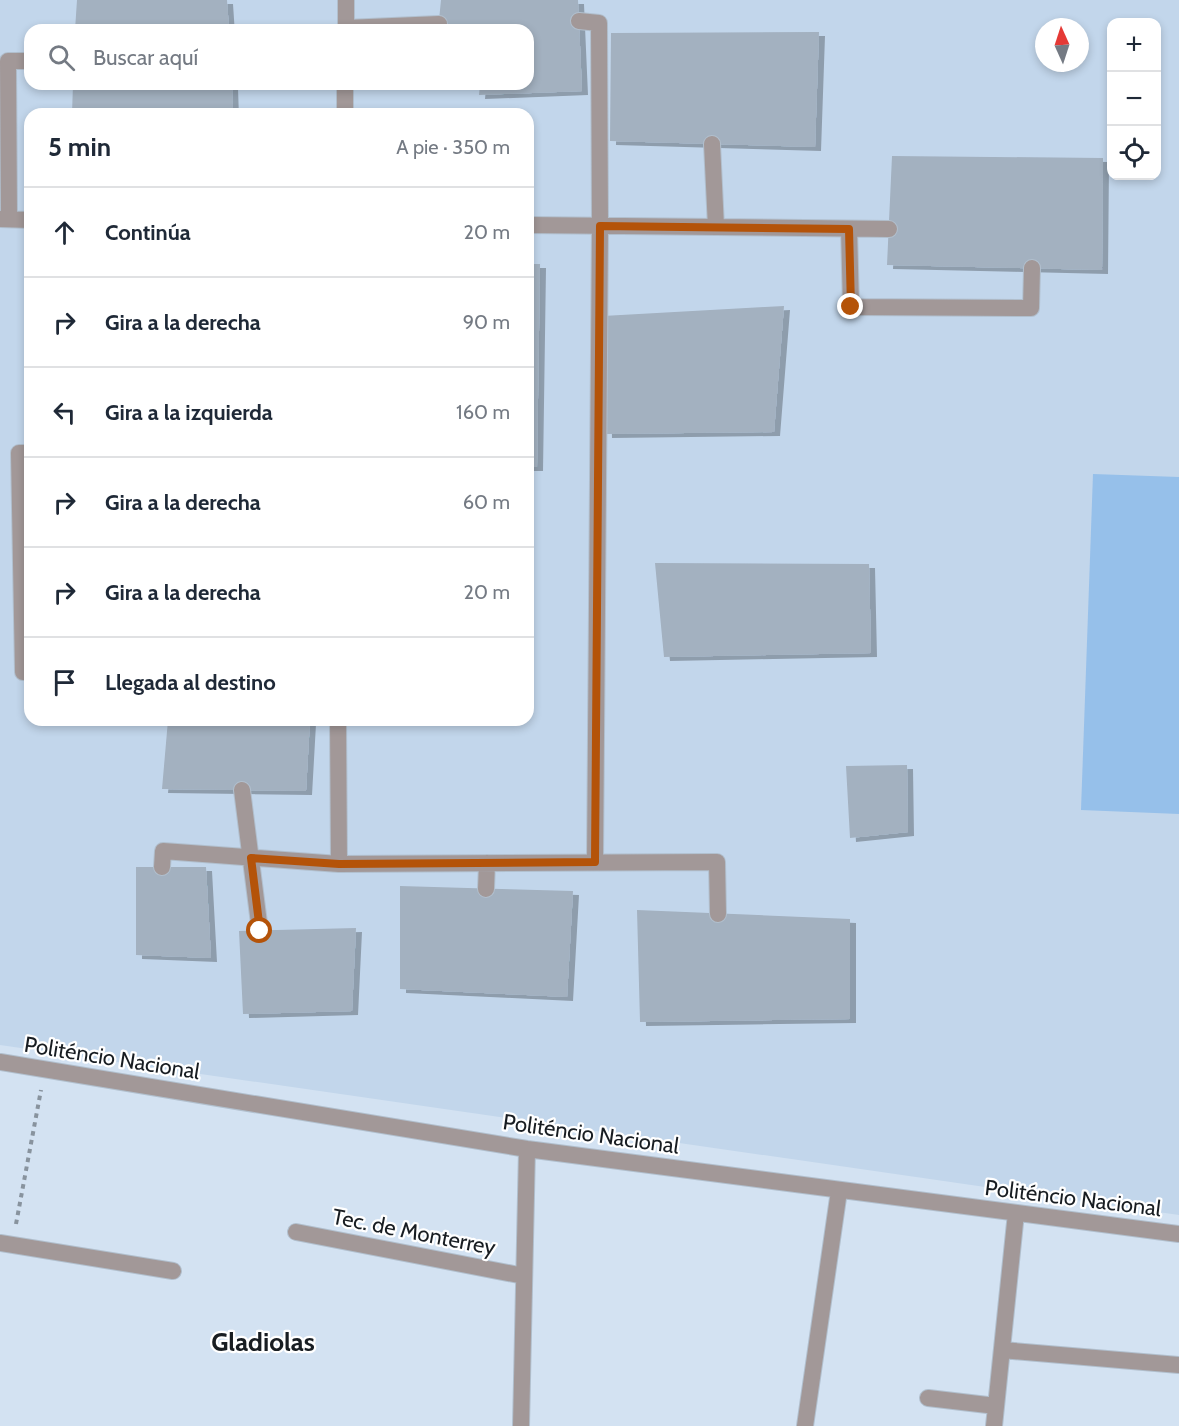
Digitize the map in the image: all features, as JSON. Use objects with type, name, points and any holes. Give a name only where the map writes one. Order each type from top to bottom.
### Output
[{"type":"street","points":[[346,0],[346,24]]},
{"type":"street","points":[[579,21],[599,23],[600,226],[595,862]]},
{"type":"street","points":[[24,61],[8,61],[4,219],[24,220]]},
{"type":"street","points":[[345,90],[345,108]]},
{"type":"street","points":[[712,144],[716,227]]},
{"type":"street","points":[[534,225],[889,229]]},
{"type":"street","points":[[849,229],[851,307],[1031,308],[1032,268]]},
{"type":"street","points":[[24,453],[19,453],[24,672]]},
{"type":"street","points":[[338,726],[339,864]]},
{"type":"street","points":[[242,790],[260,931]]},
{"type":"street","points":[[162,867],[163,851],[339,864],[717,862],[718,914]]},
{"type":"street","points":[[486,889],[487,863]]},
{"type":"street","name":"Politéncio Nacional","points":[[0,1062],[527,1149],[1179,1234]]},
{"type":"street","points":[[520,1426],[527,1149]]},
{"type":"street","points":[[805,1426],[839,1191]]},
{"type":"street","points":[[994,1426],[1016,1213]]},
{"type":"street","name":"Tec. de Monterrey","points":[[296,1232],[524,1276]]},
{"type":"street","points":[[6,1244],[173,1271]]},
{"type":"street","points":[[1002,1350],[1179,1365]]},
{"type":"street","points":[[928,1398],[996,1406]]},
{"type":"path","points":[[6,1244],[45,1069]]},
{"type":"shaded area","points":[[0,0],[1179,0],[1179,1215],[0,1045]]},
{"type":"shaded area","points":[[1093,474],[1179,477],[1179,814],[1081,810]]},
{"type":"building","points":[[77,0],[227,0],[229,24],[75,24]]},
{"type":"building","points":[[441,0],[578,0],[582,91],[479,95],[479,90],[534,90],[534,24],[439,24]]},
{"type":"building","points":[[819,32],[815,147],[610,141],[611,33]]},
{"type":"building","points":[[73,90],[232,90],[233,108],[72,108]]},
{"type":"building","points":[[892,156],[1103,158],[1102,270],[887,265]]},
{"type":"building","points":[[534,264],[540,264],[537,467],[534,467]]},
{"type":"building","points":[[784,306],[774,432],[606,434],[603,316]]},
{"type":"building","points":[[655,563],[869,564],[871,653],[664,657]]},
{"type":"building","points":[[167,726],[310,726],[306,791],[162,789]]},
{"type":"building","points":[[907,765],[908,832],[850,838],[846,766]]},
{"type":"building","points":[[136,867],[206,867],[211,958],[136,955]]},
{"type":"building","points":[[400,886],[573,891],[567,997],[400,989]]},
{"type":"building","points":[[637,910],[850,919],[850,1019],[640,1022]]},
{"type":"building","points":[[356,928],[352,1011],[243,1014],[239,931]]},
{"type":"district","name":"Gladiolas","points":[[263,1342]]},
{"type":"route","points":[[260,931],[251,858],[339,864],[595,862],[600,226],[849,229],[851,307]]}]
